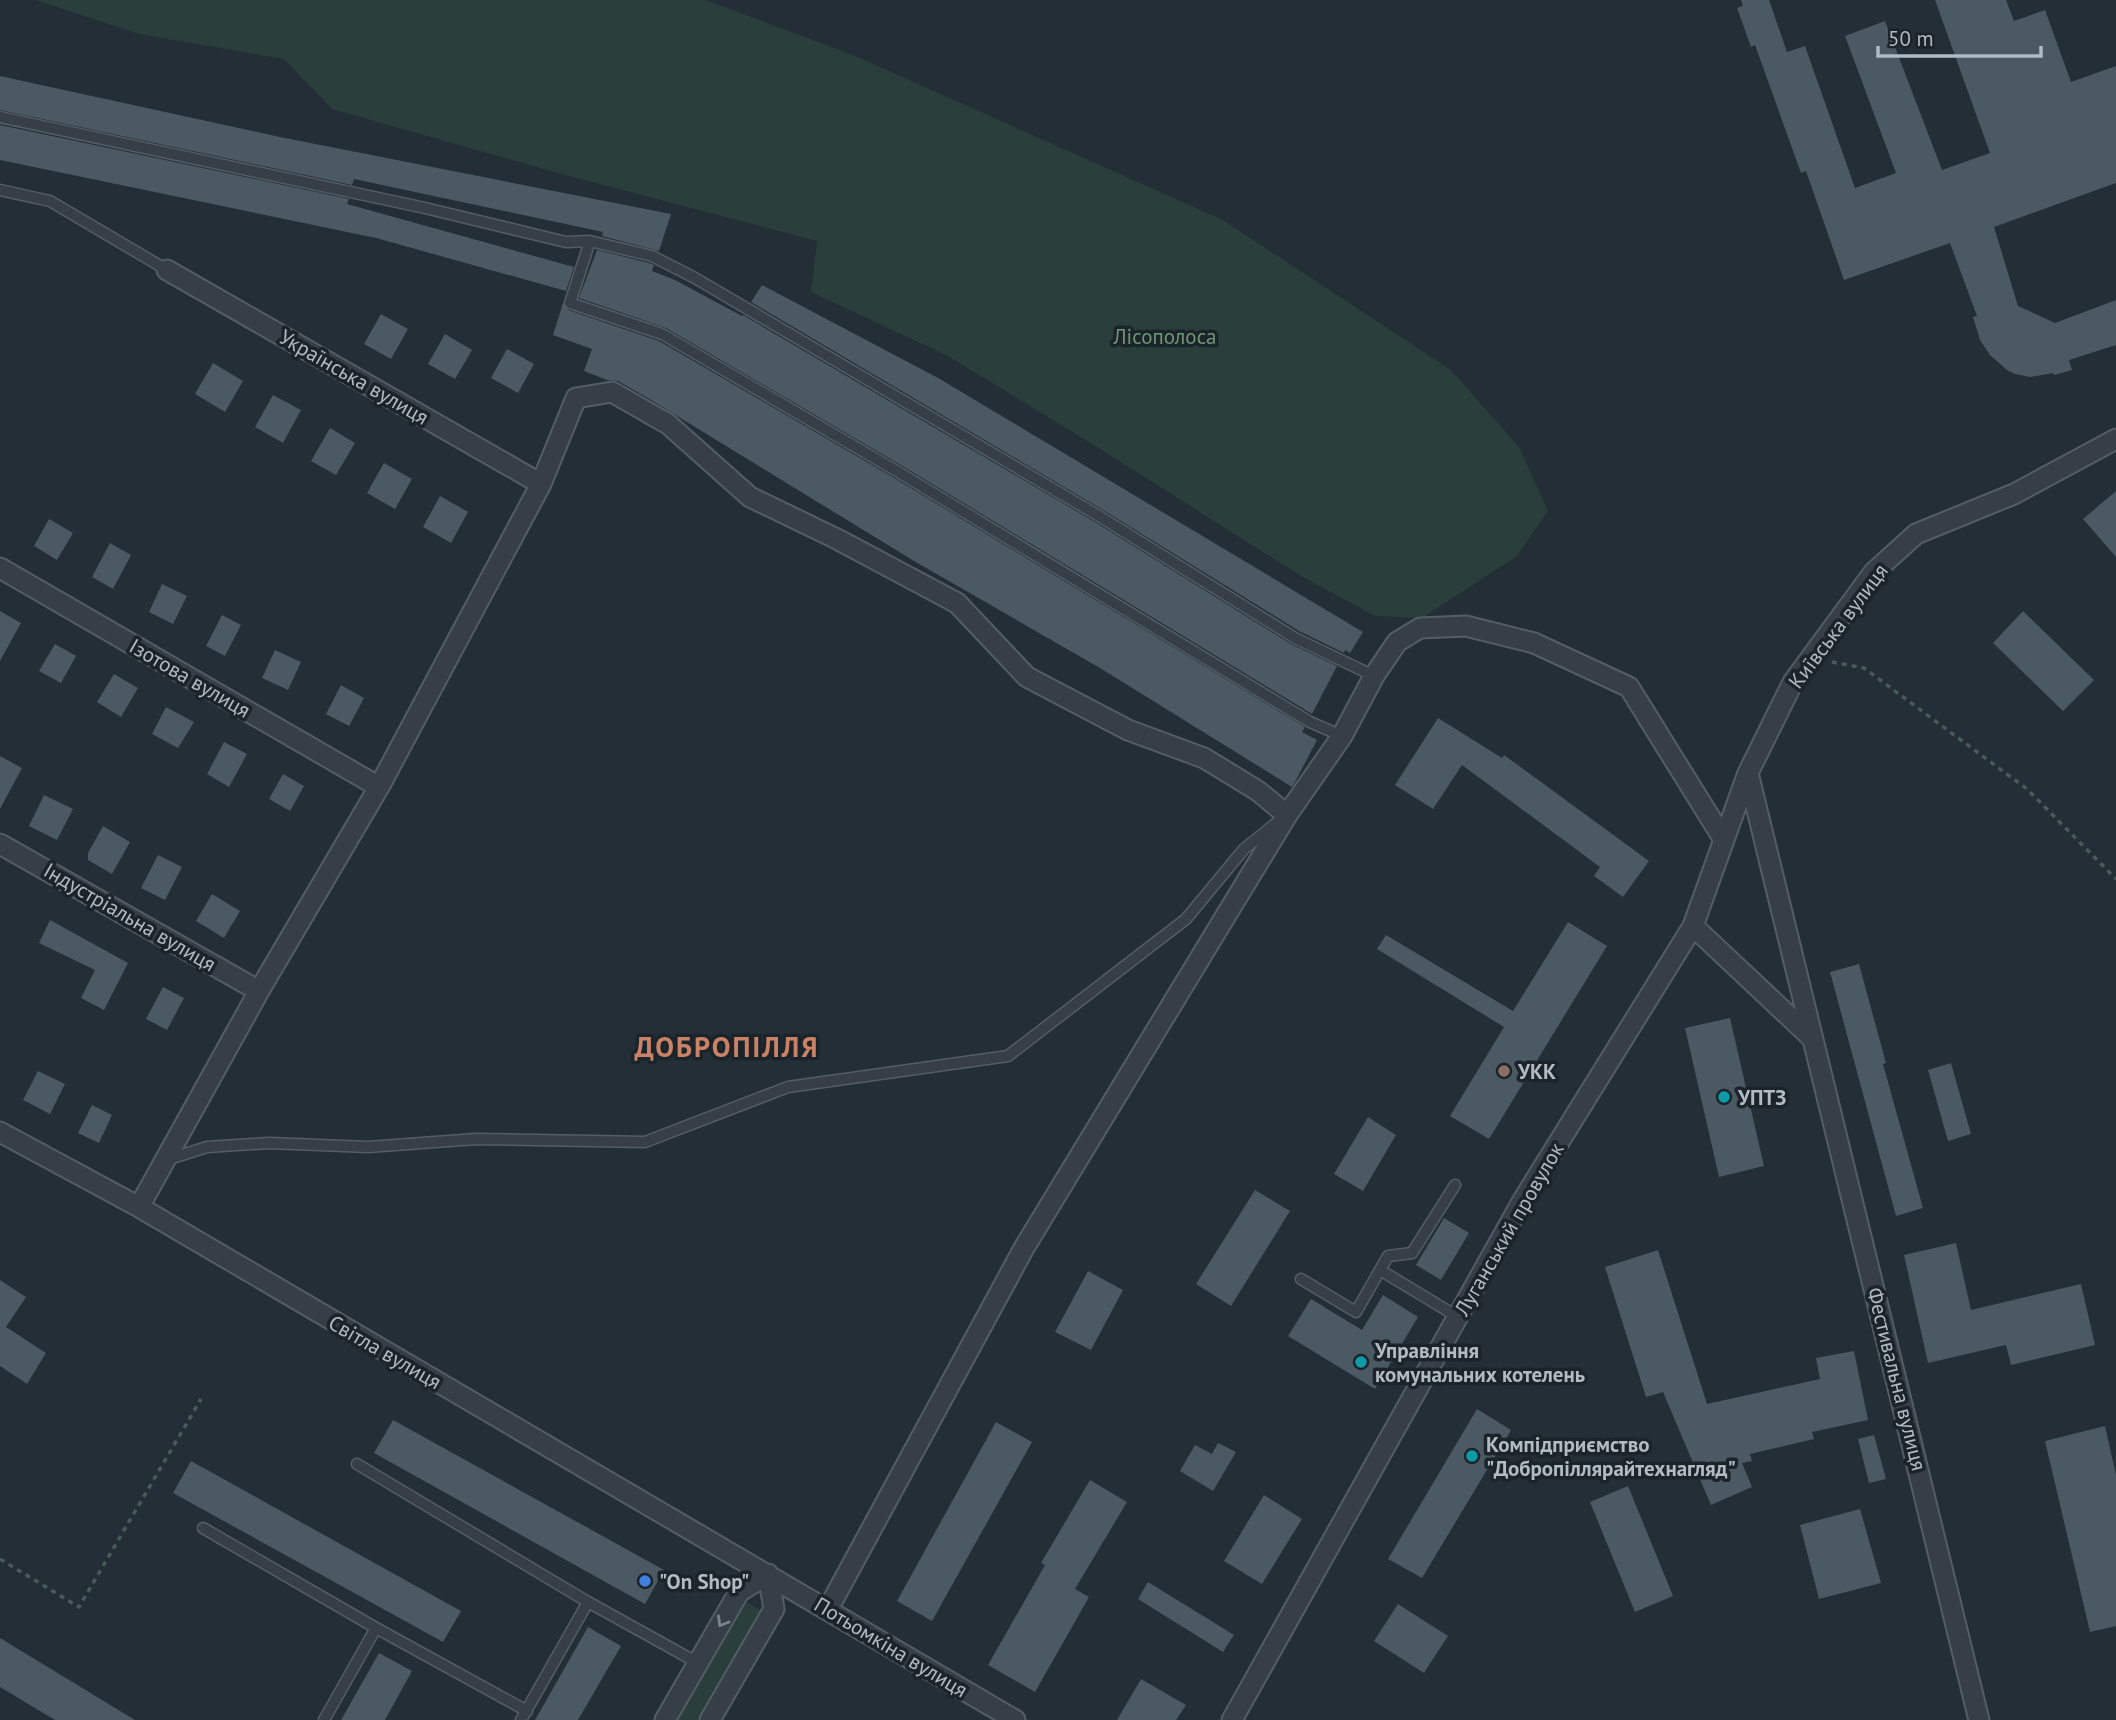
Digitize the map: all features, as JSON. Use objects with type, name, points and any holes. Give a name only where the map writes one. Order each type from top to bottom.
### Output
[{"type":"street","name":"Українська вулиця","points":[[167,270],[541,484]]},
{"type":"street","points":[[139,1207],[259,991],[379,787],[541,484],[576,398],[612,392],[668,424],[750,497],[837,539],[957,603],[1027,677],[1128,730],[1204,758],[1258,791],[1287,815]]},
{"type":"street","name":"Київська вулиця","points":[[1748,773],[1793,682],[1874,572],[1916,534],[2014,494],[2116,439]]},
{"type":"street","name":"Ізотова вулиця","points":[[0,568],[379,787]]},
{"type":"street","points":[[828,1609],[1024,1248],[1287,815],[1342,736],[1374,676],[1397,642],[1420,628],[1466,626],[1534,643],[1629,687],[1724,840]]},
{"type":"street","points":[[1748,773],[1693,926],[1813,1039]]},
{"type":"street","name":"Фестивальна вулиця","points":[[1748,773],[1979,1720]]},
{"type":"street","name":"Індустріальна вулиця","points":[[0,844],[259,991]]},
{"type":"street","name":"Луганський провулок","points":[[1232,1720],[1523,1200],[1693,926]]},
{"type":"street","name":"Світла вулиця","points":[[0,1132],[139,1207],[768,1574]]},
{"type":"street","points":[[665,1720],[739,1592],[768,1574],[774,1609],[710,1720]]},
{"type":"street","name":"Потьомкіна вулиця","points":[[768,1574],[1015,1720]]},
{"type":"lane","points":[[0,117],[425,208],[566,242],[590,241],[652,256],[695,278],[1099,516],[1295,638],[1374,676]]},
{"type":"lane","points":[[0,190],[50,201],[167,270]]},
{"type":"lane","points":[[590,241],[570,303],[662,334],[906,477],[1310,722],[1342,736]]},
{"type":"lane","points":[[165,1161],[207,1147],[270,1143],[368,1147],[476,1139],[645,1142],[789,1087],[1008,1056],[1186,919],[1244,849],[1287,815]]},
{"type":"lane","points":[[1301,1279],[1356,1312],[1388,1256],[1412,1253],[1455,1185]]},
{"type":"lane","points":[[1380,1270],[1458,1317]]},
{"type":"lane","points":[[357,1464],[588,1602],[698,1664]]},
{"type":"lane","points":[[203,1528],[524,1716],[588,1602]]},
{"type":"lane","points":[[324,1720],[376,1628]]},
{"type":"path","points":[[1811,658],[1864,668],[2027,789],[2116,879]]},
{"type":"path","points":[[0,1559],[79,1606],[201,1399]]},
{"type":"green space","name":"Лісополоса","points":[[36,0],[711,2],[853,55],[1223,220],[1451,370],[1519,447],[1548,511],[1517,556],[1422,618],[1375,616],[1301,576],[948,356],[811,292],[817,241],[565,175],[332,109],[284,59],[139,34]]},
{"type":"green space","points":[[745,1601],[762,1611],[699,1720],[676,1720]]},
{"type":"building","points":[[1741,0],[1769,0],[1787,52],[1805,46],[1855,188],[1896,173],[1845,36],[1885,21],[1942,170],[1990,153],[1935,0],[2006,0],[2014,21],[2045,10],[2071,82],[2116,66],[2116,183],[1994,227],[2018,306],[2055,323],[2116,300],[2116,345],[2069,360],[2072,370],[2054,375],[2030,377],[2007,370],[1990,355],[1980,340],[1973,317],[1977,316],[1950,243],[1844,280],[1806,171],[1801,173],[1755,45],[1751,47],[1737,8],[1743,6]]},
{"type":"building","points":[[0,76],[280,137],[671,214],[659,251],[602,236],[603,232],[354,179],[352,185],[0,110]]},
{"type":"building","points":[[0,125],[349,199],[347,204],[574,267],[566,291],[376,238],[0,160]]},
{"type":"building","points":[[597,250],[654,265],[652,271],[743,315],[1095,522],[1291,644],[1337,666],[1312,714],[899,464],[666,328],[579,298]]},
{"type":"building","points":[[762,285],[940,379],[1363,632],[1350,653],[1345,650],[1344,653],[1299,631],[1103,510],[751,302]]},
{"type":"building","points":[[563,303],[568,310],[659,341],[891,476],[1305,727],[1302,732],[1317,740],[1292,787],[1100,668],[914,561],[651,400],[618,381],[607,380],[584,371],[592,349],[553,335]]},
{"type":"building","points":[[381,314],[408,329],[391,359],[364,344]]},
{"type":"building","points":[[445,334],[472,350],[455,379],[428,364]]},
{"type":"building","points":[[507,349],[534,364],[518,393],[491,378]]},
{"type":"building","points":[[213,363],[243,381],[225,412],[195,394]]},
{"type":"building","points":[[273,395],[301,410],[283,443],[255,427]]},
{"type":"building","points":[[330,428],[355,443],[336,475],[311,461]]},
{"type":"building","points":[[384,463],[412,479],[395,509],[367,493]]},
{"type":"building","points":[[2116,491],[2116,557],[2083,519]]},
{"type":"building","points":[[440,496],[468,512],[451,543],[423,527]]},
{"type":"building","points":[[49,519],[73,533],[57,560],[34,546]]},
{"type":"building","points":[[110,543],[131,555],[113,589],[92,577]]},
{"type":"building","points":[[162,584],[187,596],[173,624],[149,612]]},
{"type":"building","points":[[0,611],[21,623],[0,661]]},
{"type":"building","points":[[2023,611],[2094,680],[2063,711],[1993,643]]},
{"type":"building","points":[[222,615],[241,625],[225,656],[206,646]]},
{"type":"building","points":[[55,644],[76,656],[61,683],[39,671]]},
{"type":"building","points":[[275,650],[301,662],[288,690],[262,678]]},
{"type":"building","points":[[114,674],[138,688],[121,717],[97,702]]},
{"type":"building","points":[[341,685],[364,698],[349,726],[326,714]]},
{"type":"building","points":[[166,707],[194,722],[178,748],[152,734]]},
{"type":"building","points":[[1438,718],[1502,758],[1504,755],[1649,861],[1623,897],[1594,876],[1600,867],[1462,765],[1433,809],[1395,785]]},
{"type":"building","points":[[224,742],[247,754],[229,787],[207,774]]},
{"type":"building","points":[[0,756],[22,768],[0,809]]},
{"type":"building","points":[[283,774],[304,786],[290,811],[269,799]]},
{"type":"building","points":[[44,795],[73,809],[57,840],[29,826]]},
{"type":"building","points":[[103,826],[130,842],[112,874],[88,860],[88,853]]},
{"type":"building","points":[[158,855],[182,867],[165,900],[141,888]]},
{"type":"building","points":[[212,894],[240,911],[224,938],[196,921]]},
{"type":"building","points":[[50,920],[128,963],[104,1010],[81,998],[95,970],[39,943]]},
{"type":"building","name":"УКК","points":[[1568,922],[1607,946],[1489,1139],[1450,1116],[1504,1027],[1377,949],[1386,935],[1513,1011]]},
{"type":"building","points":[[1859,964],[1886,1063],[1883,1064],[1923,1208],[1896,1216],[1830,972]]},
{"type":"building","points":[[163,987],[184,998],[167,1030],[146,1019]]},
{"type":"building","name":"УПТЗ","points":[[1730,1018],[1764,1166],[1719,1177],[1685,1028]]},
{"type":"building","points":[[1951,1063],[1971,1134],[1948,1141],[1928,1070]]},
{"type":"building","points":[[38,1071],[65,1084],[50,1114],[23,1100]]},
{"type":"building","points":[[92,1105],[112,1115],[99,1143],[78,1133]]},
{"type":"building","points":[[1368,1117],[1396,1135],[1363,1191],[1334,1174]]},
{"type":"building","points":[[1255,1190],[1290,1211],[1231,1306],[1196,1284]]},
{"type":"building","points":[[1444,1218],[1469,1233],[1441,1280],[1416,1265]]},
{"type":"building","points":[[1956,1243],[1971,1310],[2081,1284],[2095,1345],[2011,1365],[2006,1345],[1928,1363],[1904,1255]]},
{"type":"building","points":[[1658,1250],[1707,1404],[1820,1379],[1816,1358],[1854,1351],[1868,1420],[1812,1432],[1814,1439],[1750,1454],[1752,1461],[1742,1463],[1752,1487],[1711,1505],[1663,1392],[1646,1397],[1605,1267]]},
{"type":"building","points":[[1088,1271],[1123,1290],[1091,1350],[1055,1332]]},
{"type":"building","points":[[0,1280],[26,1297],[6,1327],[46,1353],[27,1384],[0,1366]]},
{"type":"building","name":"Управління комунальних котелень","points":[[1383,1295],[1418,1317],[1375,1389],[1288,1336],[1311,1299],[1362,1330]]},
{"type":"building","points":[[1477,1409],[1511,1430],[1422,1578],[1388,1559]]},
{"type":"building","points":[[393,1420],[664,1570],[645,1604],[374,1453]]},
{"type":"building","points":[[996,1422],[1032,1442],[932,1621],[897,1601]]},
{"type":"building","points":[[2105,1426],[2116,1475],[2116,1626],[2090,1632],[2045,1441]]},
{"type":"building","points":[[1874,1435],[1886,1479],[1869,1483],[1858,1439]]},
{"type":"building","points":[[1218,1443],[1236,1452],[1213,1491],[1180,1471],[1195,1445],[1212,1454]]},
{"type":"building","points":[[191,1461],[461,1611],[443,1642],[173,1493]]},
{"type":"building","points":[[1090,1480],[1127,1502],[1075,1589],[1089,1597],[1035,1692],[988,1665],[1045,1565],[1041,1563]]},
{"type":"building","points":[[1628,1486],[1673,1596],[1635,1612],[1590,1502]]},
{"type":"building","points":[[1264,1495],[1302,1519],[1262,1584],[1224,1561]]},
{"type":"building","points":[[1860,1509],[1881,1583],[1819,1599],[1800,1525]]},
{"type":"building","points":[[1148,1582],[1234,1635],[1223,1652],[1138,1599]]},
{"type":"building","points":[[1398,1604],[1448,1636],[1424,1673],[1374,1641]]},
{"type":"building","points":[[588,1627],[621,1646],[578,1720],[535,1720]]},
{"type":"building","points":[[0,1638],[135,1720],[55,1720],[0,1687]]},
{"type":"building","points":[[379,1653],[412,1671],[385,1720],[341,1720]]},
{"type":"building","points":[[1141,1679],[1186,1705],[1176,1720],[1117,1720]]},
{"type":"place","name":"УКК","points":[[1504,1071]]},
{"type":"place","name":"УПТЗ","points":[[1724,1097]]},
{"type":"place","name":"Управління комунальних котелень","points":[[1361,1362]]},
{"type":"place","name":"Компідприємство \"Добропіллярайтехнагляд\"","points":[[1472,1456]]},
{"type":"place","name":"\"On Shop\"","points":[[645,1581]]},
{"type":"district","name":"ДОБРОПІЛЛЯ","points":[[727,1046]]}]
